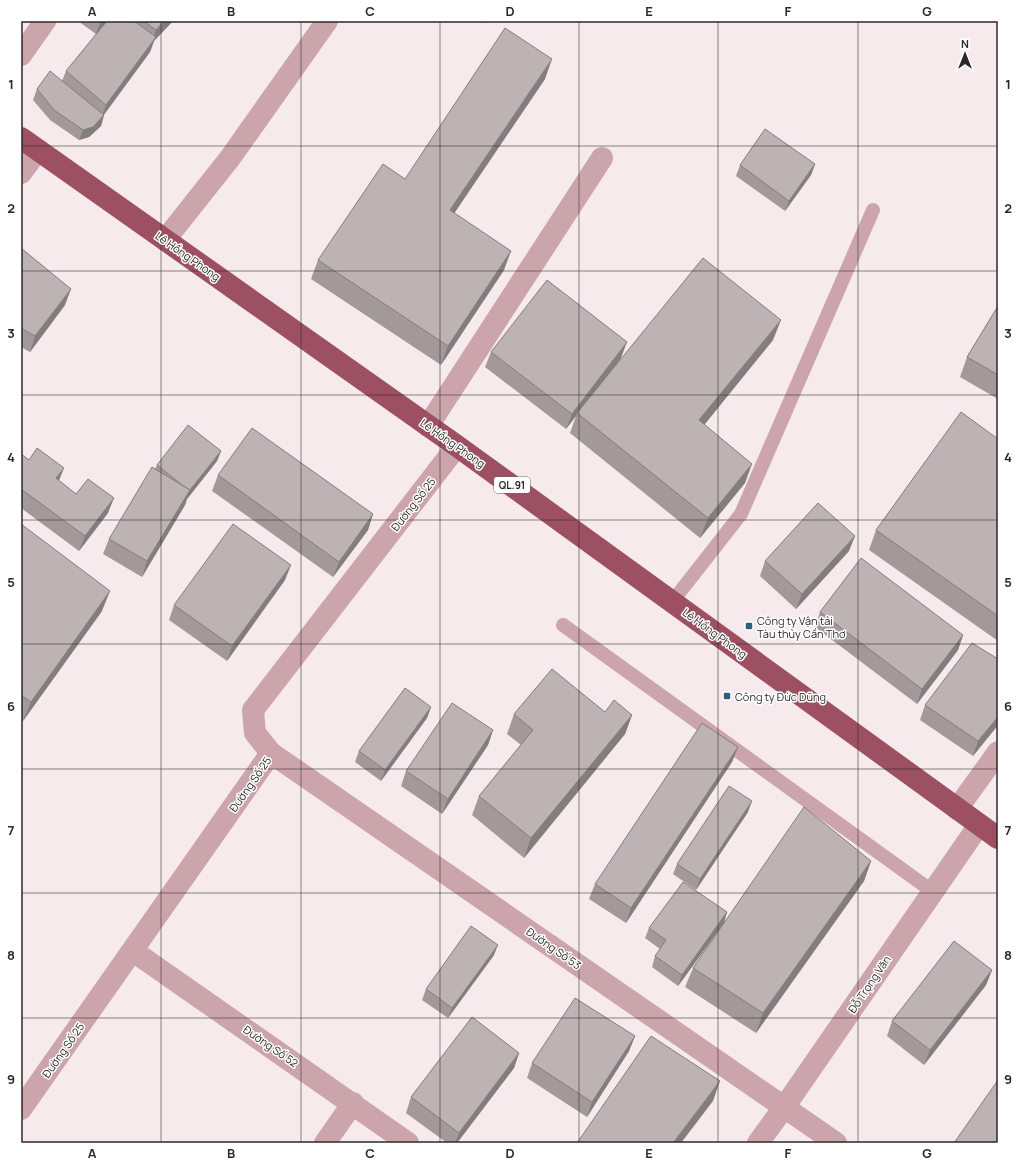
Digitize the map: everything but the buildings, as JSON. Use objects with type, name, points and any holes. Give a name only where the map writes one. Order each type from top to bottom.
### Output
[{"type":"highway","name":"Lê Hồng Phong","points":[[30,144],[457,446],[998,838]]},
{"type":"street","points":[[21,55],[45,21]]},
{"type":"street","points":[[165,240],[230,158],[327,21]]},
{"type":"street","points":[[21,173],[30,144]]},
{"type":"street","points":[[428,426],[602,158]]},
{"type":"street","name":"Đường Số 25","points":[[21,1109],[271,753],[255,733],[253,710],[457,446]]},
{"type":"street","points":[[957,809],[998,752]]},
{"type":"street","name":"Đường Số 53","points":[[271,753],[785,1106],[836,1143]]},
{"type":"street","name":"Đỗ Trọng Văn","points":[[758,1143],[979,825]]},
{"type":"street","name":"Đường Số 52","points":[[133,951],[353,1103],[408,1143]]},
{"type":"street","points":[[325,1143],[353,1103]]},
{"type":"lane","points":[[672,602],[741,514],[873,210]]},
{"type":"lane","points":[[563,625],[932,891]]},
{"type":"place","name":"Công ty Vận tải Tàu thủy Cần Thơ","points":[[749,626]]},
{"type":"place","name":"Công ty Đức Dũng","points":[[727,696]]}]
